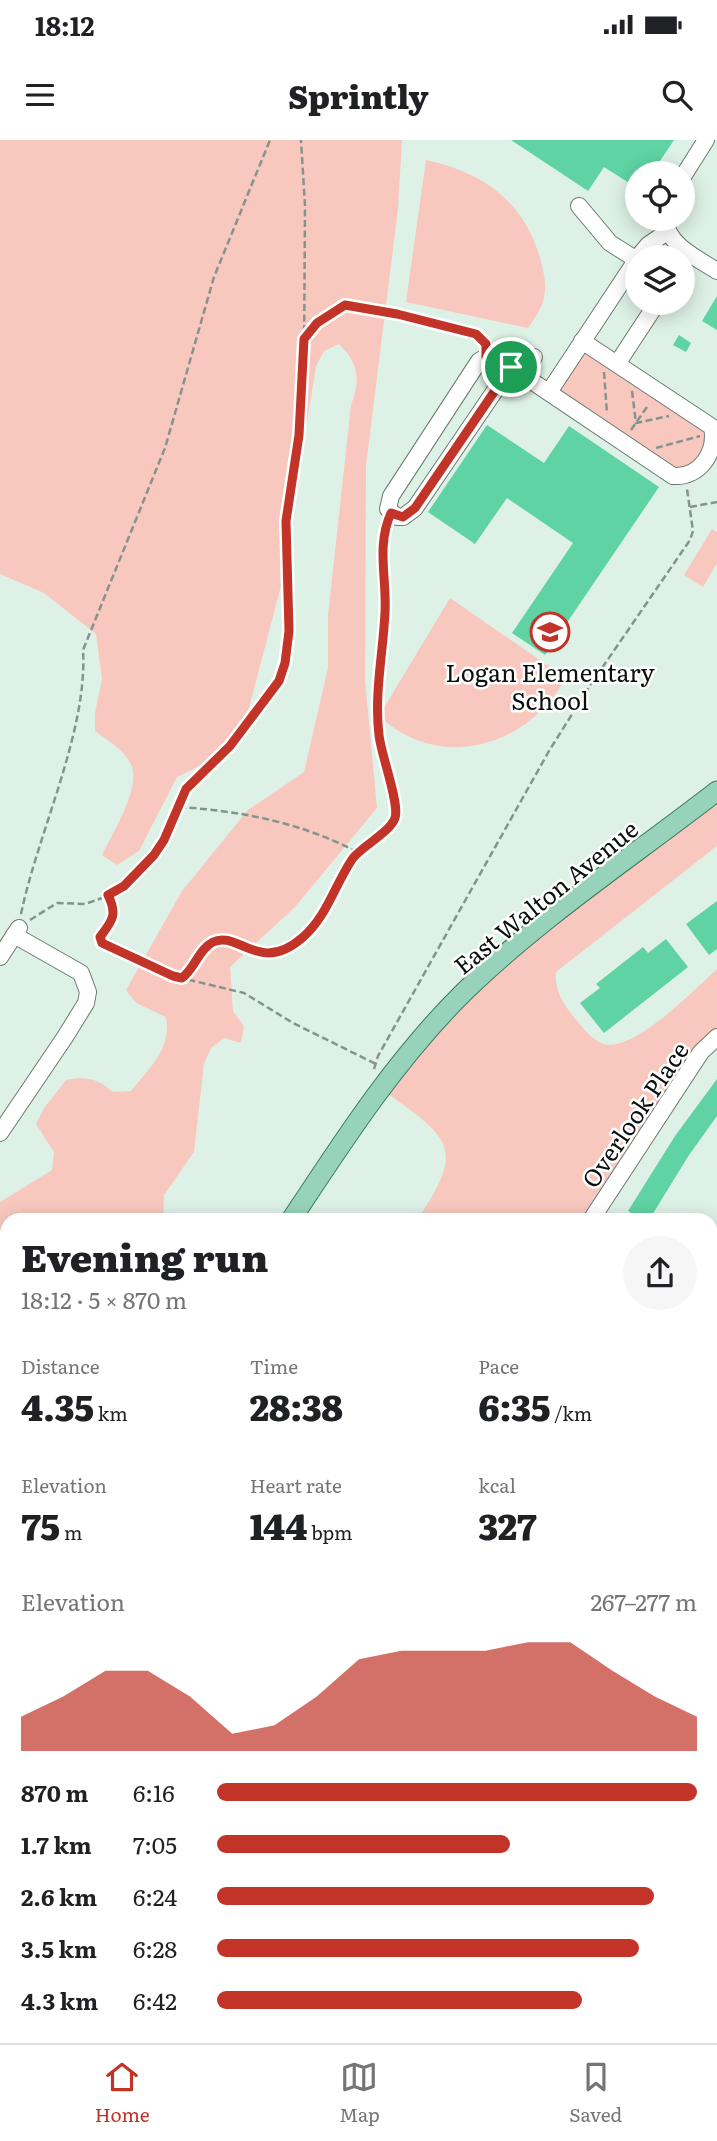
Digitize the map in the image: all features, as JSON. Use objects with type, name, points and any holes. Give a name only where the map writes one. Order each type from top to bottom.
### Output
[{"type":"main road","name":"East Walton Avenue","points":[[296,1213],[383,1087],[439,1018],[493,966],[569,902],[717,791]]},
{"type":"street","points":[[693,161],[706,140]]},
{"type":"street","points":[[579,206],[610,243],[625,252]]},
{"type":"street","points":[[648,245],[661,231]]},
{"type":"street","points":[[695,262],[717,271]]},
{"type":"street","points":[[549,392],[625,277]]},
{"type":"street","points":[[624,369],[651,315]]},
{"type":"street","points":[[534,357],[516,371],[415,508],[403,517],[391,513],[387,509],[391,496],[480,361],[486,357],[494,357],[516,371],[549,392],[673,476],[686,475],[699,469],[712,448],[712,427],[583,341]]},
{"type":"street","points":[[0,957],[16,932],[81,973],[88,992],[86,1003],[65,1037],[0,1133]]},
{"type":"street","name":"Overlook Place","points":[[596,1213],[701,1052],[717,1037]]},
{"type":"path","points":[[16,932],[77,719],[84,672],[83,650],[165,448],[214,277],[270,140]]},
{"type":"path","points":[[16,932],[57,903],[85,904],[124,886],[154,855],[194,779],[230,746],[273,691],[285,663],[289,631],[286,521],[299,435],[304,339],[305,206],[301,140]]},
{"type":"path","points":[[304,339],[317,323],[345,305],[397,314],[476,334],[486,344],[486,357]]},
{"type":"path","points":[[602,355],[609,432]]},
{"type":"path","points":[[624,369],[636,423]]},
{"type":"path","points":[[623,442],[657,391]]},
{"type":"path","points":[[636,423],[688,411]]},
{"type":"path","points":[[639,452],[713,432]]},
{"type":"path","points":[[383,1087],[376,1078],[376,1063],[549,751],[591,684],[690,540],[693,531],[686,475]]},
{"type":"path","points":[[690,507],[717,502]]},
{"type":"path","points":[[182,978],[193,970],[206,946],[216,940],[227,940],[255,954],[276,953],[301,939],[325,911],[359,853],[370,840],[389,827],[396,816],[394,793],[382,761],[378,731],[385,613],[383,539],[391,513]]},
{"type":"path","points":[[179,807],[230,810],[322,834],[359,853]]},
{"type":"path","points":[[108,895],[114,907],[114,919],[100,937],[102,943],[182,978],[244,993],[293,1023],[376,1063]]},
{"type":"shaded area","points":[[0,140],[402,140],[398,209],[366,466],[365,680],[377,808],[295,907],[230,967],[233,1011],[244,1026],[241,1043],[224,1038],[211,1048],[204,1064],[194,1152],[164,1195],[163,1213],[0,1213],[0,1202],[52,1170],[54,1152],[36,1124],[44,1108],[66,1080],[91,1079],[113,1092],[131,1091],[152,1066],[166,1039],[166,1017],[136,1003],[126,990],[182,891],[248,810],[304,772],[328,668],[328,615],[351,405],[357,379],[350,358],[339,344],[324,351],[316,366],[281,586],[239,746],[177,777],[139,851],[117,865],[102,855],[129,797],[133,774],[131,764],[124,754],[95,731],[95,713],[102,679],[96,634],[44,593],[0,574]]},
{"type":"shaded area","points":[[426,160],[465,172],[482,181],[512,205],[523,220],[533,238],[545,279],[543,303],[528,328],[406,302]]},
{"type":"shaded area","points":[[582,341],[712,427],[712,448],[681,476],[549,392]]},
{"type":"shaded area","points":[[712,529],[717,532],[717,563],[703,587],[684,575]]},
{"type":"shaded area","points":[[450,598],[566,678],[549,702],[529,721],[506,735],[481,744],[455,747],[429,744],[403,734],[379,716]]},
{"type":"shaded area","points":[[717,791],[717,846],[556,972],[559,992],[573,1015],[594,1039],[613,1045],[629,1040],[662,1018],[717,969],[717,1037],[595,1213],[421,1213],[441,1177],[446,1162],[444,1148],[427,1123],[388,1094],[418,1052],[466,996]]},
{"type":"building","points":[[511,140],[674,140],[660,161],[625,161],[625,180],[604,167],[588,191]]},
{"type":"building","points":[[717,296],[717,330],[702,321]]},
{"type":"building","points":[[679,335],[691,343],[686,352],[673,345]]},
{"type":"building","points":[[487,425],[544,463],[569,426],[659,487],[545,655],[512,633],[573,543],[507,498],[475,544],[428,512]]},
{"type":"building","points":[[717,901],[717,949],[709,955],[686,924]]},
{"type":"building","points":[[666,939],[688,967],[604,1033],[580,1003],[600,988],[596,984],[643,947],[648,953]]},
{"type":"building","points":[[717,1079],[717,1116],[653,1213],[631,1213],[628,1211],[675,1136]]},
{"type":"place","name":"Logan Elementary School","points":[[550,632]]},
{"type":"route","points":[[345,305],[397,314],[476,334],[486,344],[486,357],[494,357],[511,367],[415,508],[403,517],[391,513],[386,526],[382,560],[385,613],[378,731],[382,761],[394,793],[396,816],[389,827],[370,840],[354,858],[325,911],[301,939],[276,953],[255,954],[227,940],[216,940],[206,946],[193,970],[182,978],[102,943],[100,937],[114,919],[114,907],[108,895],[124,886],[154,855],[164,840],[186,789],[230,746],[279,681],[285,663],[289,631],[286,521],[299,435],[304,339],[330,312],[345,305]]}]
